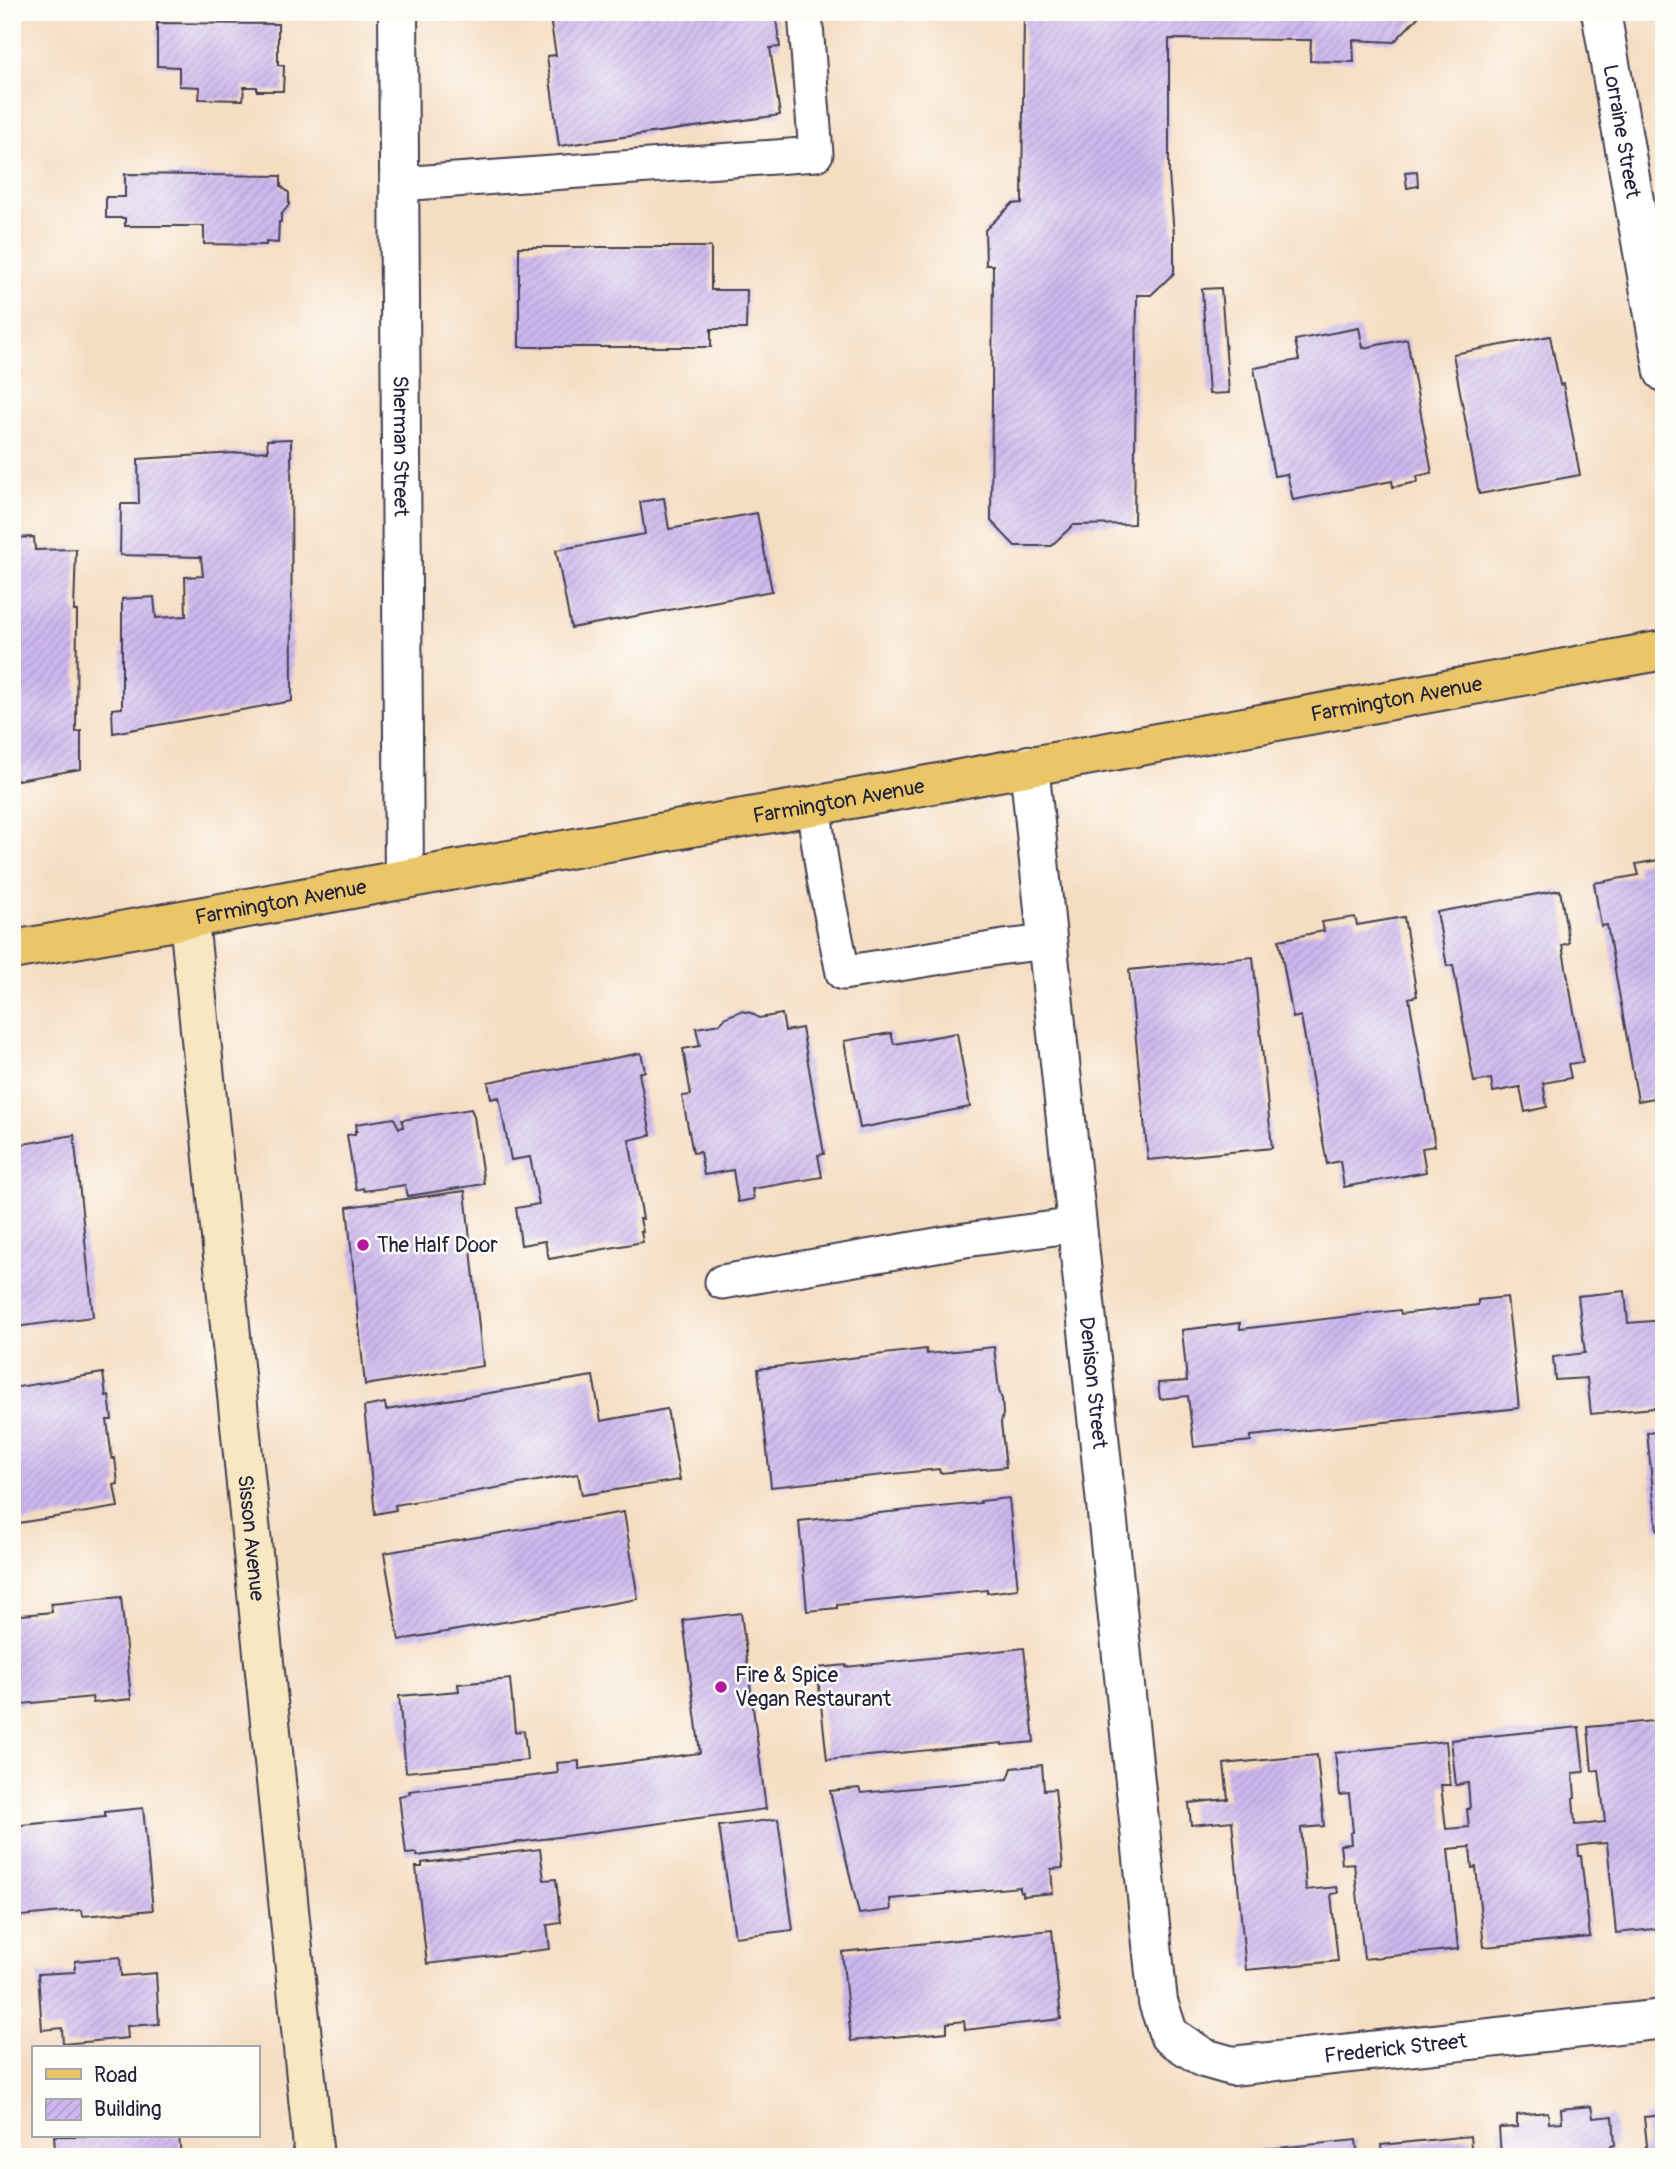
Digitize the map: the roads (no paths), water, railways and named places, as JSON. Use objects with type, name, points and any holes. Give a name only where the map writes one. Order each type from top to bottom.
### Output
[{"type":"main road","name":"Farmington Avenue","points":[[12,950],[189,920],[1664,650]]},
{"type":"main road","name":"Sisson Avenue","points":[[189,920],[314,2157]]},
{"type":"street","name":"Sherman Street","points":[[398,12],[404,879]]},
{"type":"street","name":"Lorraine Street","points":[[1601,12],[1664,372]]},
{"type":"street","name":"Denison Street","points":[[1029,765],[1158,2001]]},
{"type":"street","name":"Frederick Street","points":[[1158,2001],[1169,2035],[1204,2058],[1232,2066],[1664,2019]]},
{"type":"lane","points":[[399,184],[816,154],[805,12]]},
{"type":"lane","points":[[813,806],[843,974],[1048,942]]},
{"type":"lane","points":[[722,1282],[965,1240],[1077,1225]]},
{"type":"place","name":"The Half Door","points":[[363,1245]]},
{"type":"place","name":"Fire & Spice Vegan Restaurant","points":[[721,1687]]}]
